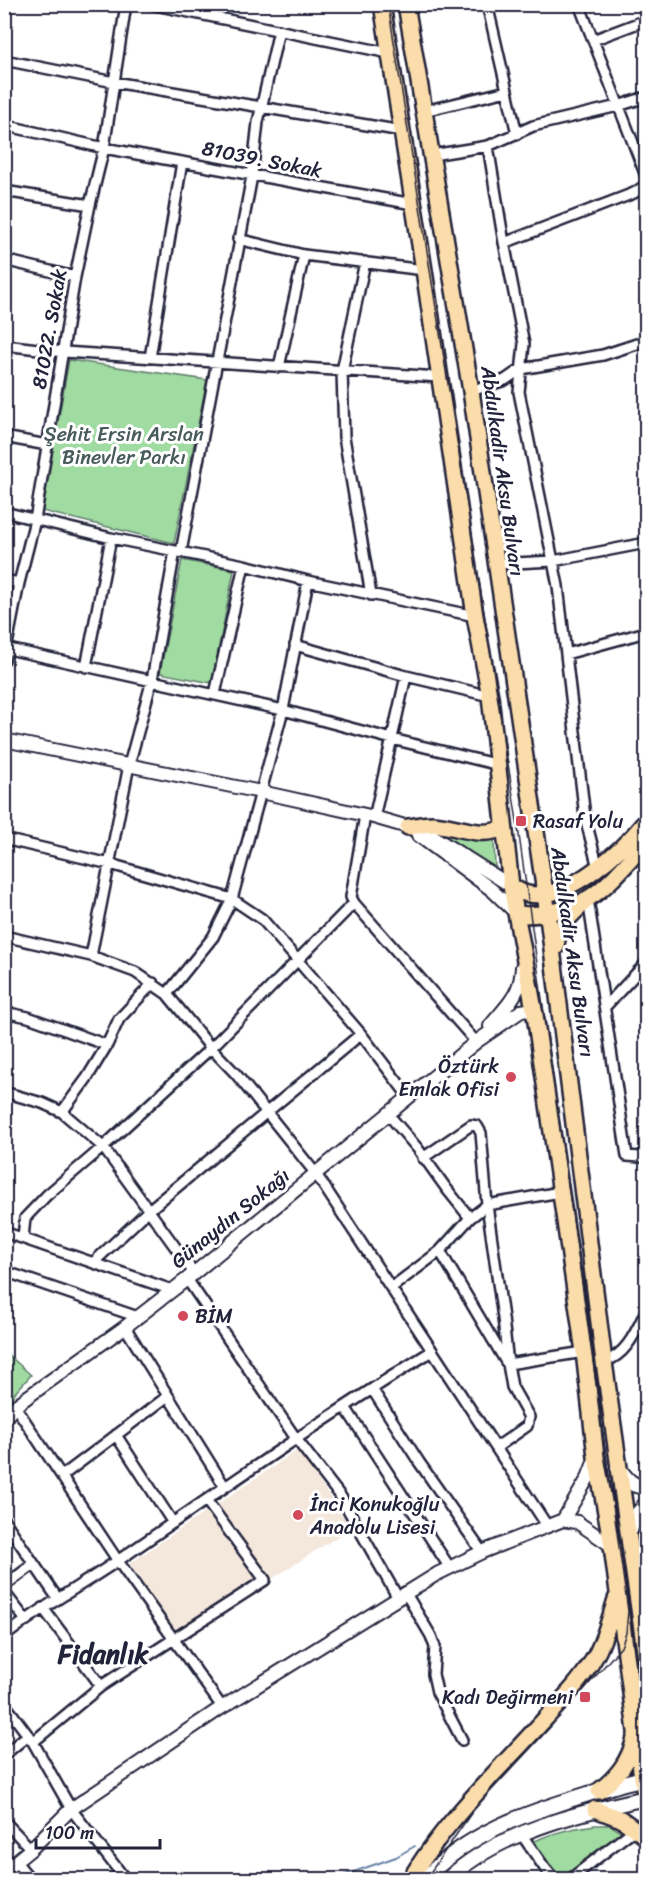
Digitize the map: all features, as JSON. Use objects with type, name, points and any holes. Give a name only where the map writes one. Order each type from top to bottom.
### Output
[{"type":"main road","points":[[382,4],[490,696],[511,886],[535,1015],[646,1798],[595,1809],[522,1835],[488,1850],[447,1880]]},
{"type":"main road","name":"Abdulkadir Aksu Bulvarı","points":[[406,4],[471,391],[555,965],[618,1468],[643,1610],[646,1658]]},
{"type":"main road","points":[[511,886],[528,894],[564,890],[626,846],[646,821]]},
{"type":"main road","points":[[408,827],[431,824],[481,832],[496,832],[504,827]]},
{"type":"main road","points":[[555,965],[556,941],[565,921],[625,866],[646,842]]},
{"type":"main road","points":[[516,914],[530,916],[547,913],[588,899]]},
{"type":"main road","points":[[618,1468],[632,1484],[644,1485],[641,1492],[646,1502],[635,1517],[629,1533]]},
{"type":"main road","points":[[410,1880],[421,1860],[588,1668],[606,1631],[618,1593]]},
{"type":"main road","points":[[599,1791],[622,1770],[633,1747],[636,1729]]},
{"type":"main road","points":[[424,1880],[445,1859],[482,1834],[513,1818],[644,1778]]},
{"type":"main road","points":[[595,1809],[621,1819],[641,1832]]},
{"type":"street","name":"81022. Sokak","points":[[4,660],[34,520],[75,277],[104,148],[126,4]]},
{"type":"street","points":[[150,4],[389,53]]},
{"type":"street","points":[[213,17],[214,4]]},
{"type":"street","points":[[487,4],[517,134]]},
{"type":"street","points":[[579,4],[646,176]]},
{"type":"street","points":[[593,40],[646,20]]},
{"type":"street","points":[[91,956],[129,765],[152,680],[218,363],[238,239],[252,176],[255,141],[279,30]]},
{"type":"street","points":[[4,60],[114,82],[402,131]]},
{"type":"street","points":[[424,111],[507,91]]},
{"type":"street","points":[[432,155],[488,146],[533,126],[646,97]]},
{"type":"street","name":"81039. Sokak","points":[[4,125],[104,148],[413,204]]},
{"type":"street","points":[[488,146],[524,344],[519,392],[553,561],[585,817],[598,868]]},
{"type":"street","points":[[150,358],[182,162]]},
{"type":"street","points":[[504,243],[634,193],[646,185]]},
{"type":"street","points":[[4,190],[90,205]]},
{"type":"street","points":[[238,239],[304,255],[424,270]]},
{"type":"street","points":[[279,367],[304,255]]},
{"type":"street","points":[[4,260],[75,277]]},
{"type":"street","points":[[365,262],[342,371],[344,437],[371,595]]},
{"type":"street","points":[[471,391],[505,380],[521,369],[603,355],[646,342]]},
{"type":"street","points":[[4,345],[64,352],[439,377]]},
{"type":"street","points":[[4,436],[47,445]]},
{"type":"street","points":[[4,512],[111,538],[244,565],[308,582],[476,616]]},
{"type":"street","points":[[87,667],[111,538]]},
{"type":"street","points":[[495,564],[553,561],[646,543]]},
{"type":"street","points":[[215,694],[244,565]]},
{"type":"street","points":[[4,579],[19,583]]},
{"type":"street","points":[[167,994],[213,937],[232,899],[283,710],[308,582]]},
{"type":"street","points":[[566,654],[646,632],[646,643]]},
{"type":"street","points":[[295,645],[406,676],[490,696]]},
{"type":"street","points":[[6,648],[283,710],[392,740],[499,765]]},
{"type":"street","points":[[406,676],[392,740],[370,816],[351,897],[476,1042]]},
{"type":"street","points":[[4,740],[370,816],[429,834],[511,886]]},
{"type":"street","points":[[408,827],[492,890],[516,914]]},
{"type":"street","points":[[4,839],[110,864],[232,899],[262,919],[361,1034],[408,1097]]},
{"type":"street","points":[[588,899],[627,1156],[640,1156],[646,1152]]},
{"type":"street","points":[[23,1238],[25,1218],[47,1195],[211,1048],[354,903]]},
{"type":"street","points":[[4,936],[91,956],[135,972],[167,994],[316,1174],[548,1527]]},
{"type":"street","points":[[476,1042],[516,997],[522,979],[523,950]]},
{"type":"street","points":[[605,1007],[646,963]]},
{"type":"street","points":[[62,1112],[87,1078],[107,1045],[119,1019],[153,983]]},
{"type":"street","points":[[476,1042],[521,1011],[528,1010],[535,1015]]},
{"type":"street","points":[[4,1012],[28,1017],[107,1045]]},
{"type":"street","points":[[94,1262],[149,1210],[361,1034]]},
{"type":"street","name":"Günaydın Sokağı","points":[[4,1419],[15,1406],[125,1328],[476,1042]]},
{"type":"street","points":[[5,1094],[42,1103],[62,1112],[103,1147],[149,1210],[297,1440],[341,1497],[401,1595],[432,1636],[435,1647],[433,1674],[437,1692],[462,1740]]},
{"type":"street","points":[[388,1114],[418,1149],[470,1218]]},
{"type":"street","points":[[423,1158],[471,1125],[477,1126],[481,1133],[487,1205],[508,1364],[512,1387],[529,1417],[527,1426],[497,1447]]},
{"type":"street","points":[[391,1288],[440,1251],[470,1218],[487,1205],[560,1192]]},
{"type":"street","points":[[4,1232],[172,1290]]},
{"type":"street","points":[[440,1251],[508,1364]]},
{"type":"street","points":[[4,1271],[138,1317]]},
{"type":"street","points":[[604,1362],[611,1360],[624,1350],[646,1311]]},
{"type":"street","points":[[125,1328],[225,1486]]},
{"type":"street","points":[[4,1637],[25,1619],[118,1561],[225,1486],[432,1351]]},
{"type":"street","points":[[508,1364],[584,1352]]},
{"type":"street","points":[[372,1389],[482,1552]]},
{"type":"street","points":[[62,1476],[168,1396]]},
{"type":"street","points":[[15,1406],[118,1561],[222,1707]]},
{"type":"street","points":[[345,1407],[450,1568]]},
{"type":"street","points":[[117,1435],[173,1523]]},
{"type":"street","points":[[563,1520],[588,1478],[596,1457]]},
{"type":"street","points":[[4,1755],[31,1739],[101,1686],[172,1638],[265,1580],[206,1500]]},
{"type":"street","points":[[4,1520],[58,1599]]},
{"type":"street","points":[[4,1871],[31,1849],[71,1809],[222,1707],[401,1595],[450,1568],[482,1552],[563,1520],[577,1522],[612,1546]]},
{"type":"street","points":[[4,1586],[34,1564]]},
{"type":"street","points":[[4,1592],[25,1619]]},
{"type":"street","points":[[43,1608],[101,1686]]},
{"type":"street","points":[[4,1703],[31,1739],[71,1809],[126,1880]]},
{"type":"street","points":[[4,1821],[31,1849]]},
{"type":"street","points":[[570,1880],[641,1832]]},
{"type":"street","points":[[522,1835],[555,1880]]},
{"type":"street","points":[[16,1862],[31,1880]]},
{"type":"shaded area","points":[[298,1450],[351,1528],[270,1580],[216,1505]]},
{"type":"shaded area","points":[[207,1511],[258,1579],[177,1633],[129,1564]]},
{"type":"green space","name":"Şehit Ersin Arslan Binevler Parkı","points":[[69,360],[207,380],[174,543],[42,511]]},
{"type":"green space","points":[[182,560],[234,570],[212,683],[160,673]]},
{"type":"green space","points":[[427,828],[494,837],[495,869]]},
{"type":"green space","points":[[4,1351],[31,1375],[5,1404],[4,1404]]},
{"type":"green space","points":[[595,1825],[610,1825],[631,1839],[624,1839],[579,1879],[558,1879],[528,1845],[552,1834]]},
{"type":"waterway","points":[[331,1880],[396,1857],[415,1846]]},
{"type":"tram line","points":[[388,4],[517,821],[628,1611],[626,1633],[621,1647],[474,1809],[425,1880]]},
{"type":"place","name":"Rasaf Yolu","points":[[521,821]]},
{"type":"place","name":"Öztürk Emlak Ofisi","points":[[511,1077]]},
{"type":"place","name":"BİM","points":[[183,1316]]},
{"type":"place","name":"İnci Konukoğlu Anadolu Lisesi","points":[[298,1515]]},
{"type":"place","name":"Kadı Değirmeni","points":[[585,1697]]},
{"type":"district","name":"Fidanlık","points":[[103,1654]]}]
